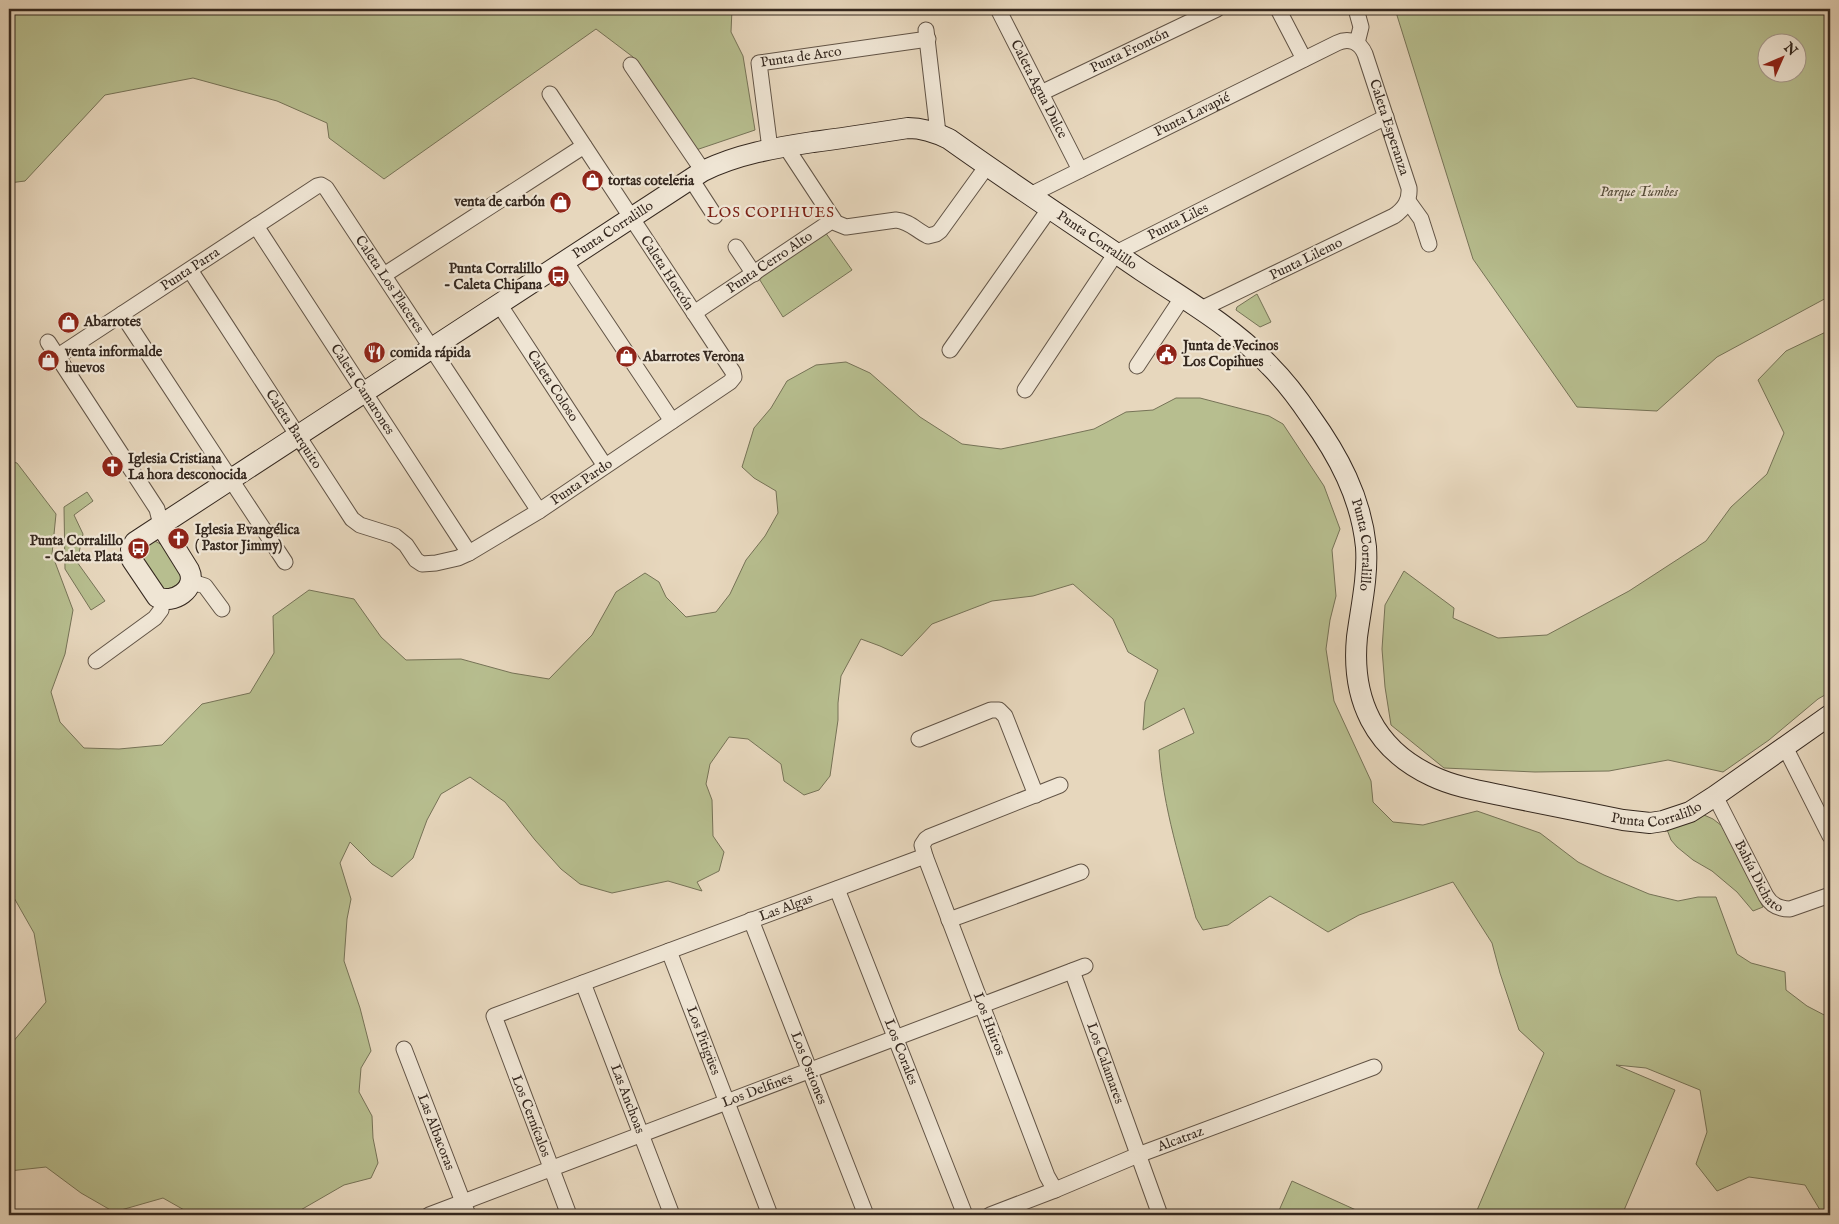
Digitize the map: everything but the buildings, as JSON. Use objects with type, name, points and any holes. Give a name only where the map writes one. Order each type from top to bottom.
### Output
[{"type":"street","name":"Caleta Agua Dulce","points":[[998,9],[1080,170]]},
{"type":"street","name":"Punta Frontón","points":[[1041,93],[1217,9]]},
{"type":"street","points":[[1278,9],[1304,59]]},
{"type":"street","points":[[1356,9],[1361,27],[1357,43]]},
{"type":"street","name":"Punta de Arco","points":[[778,148],[759,63],[927,34],[938,133]]},
{"type":"street","name":"Punta Lavapié","points":[[1030,195],[1341,41],[1350,40],[1357,43]]},
{"type":"street","name":"Caleta Esperanza","points":[[1357,43],[1365,54],[1409,188],[1408,201],[1421,219],[1428,244]]},
{"type":"street","points":[[631,65],[697,175],[715,216]]},
{"type":"street","name":"Caleta Horcón","points":[[550,94],[734,377]]},
{"type":"street","name":"Punta Liles","points":[[1025,390],[1116,253],[1386,117]]},
{"type":"street","name":"Punta Corralillo","points":[[162,599],[153,592],[132,560],[131,549],[135,542],[697,175],[734,158],[778,148],[908,128],[928,130],[949,139],[1224,327],[1270,365],[1292,390],[1332,450],[1350,482],[1358,508],[1366,547],[1365,580],[1356,655],[1359,688],[1369,719],[1385,743],[1395,753],[1419,770],[1458,785],[1636,822],[1656,822],[1690,812],[1830,715]]},
{"type":"street","points":[[384,275],[584,146]]},
{"type":"street","points":[[778,148],[833,220],[846,226],[896,220],[909,222],[928,236],[936,234],[987,166]]},
{"type":"street","name":"Caleta Los Placeres","points":[[321,185],[326,188],[539,511]]},
{"type":"street","name":"Punta Parra","points":[[58,356],[321,185]]},
{"type":"street","name":"Punta Lilemo","points":[[1199,310],[1394,216],[1402,210],[1408,201]]},
{"type":"street","points":[[950,350],[1050,208]]},
{"type":"street","name":"Punta Cerro Alto","points":[[694,313],[833,220]]},
{"type":"street","name":"Caleta Camarones","points":[[256,226],[469,553]]},
{"type":"street","points":[[736,247],[754,274]]},
{"type":"street","points":[[565,261],[672,421]]},
{"type":"street","name":"Caleta Barquito","points":[[190,270],[352,519],[360,525],[395,536],[406,545],[419,562]]},
{"type":"street","points":[[1137,366],[1182,298]]},
{"type":"street","name":"Caleta Coloso","points":[[499,304],[606,466]]},
{"type":"street","points":[[122,314],[285,562]]},
{"type":"street","points":[[48,342],[157,509],[161,525],[190,570],[192,582],[188,589],[174,598],[162,599],[161,610],[155,618],[96,661]]},
{"type":"street","name":"Punta Pardo","points":[[419,562],[426,564],[446,561],[469,553],[539,511],[730,382],[734,377]]},
{"type":"street","points":[[192,582],[205,586],[222,608]]},
{"type":"street","points":[[919,739],[991,710],[999,710],[1005,716],[1036,794]]},
{"type":"street","points":[[1785,747],[1830,836]]},
{"type":"street","points":[[925,856],[922,845],[926,838],[1060,785]]},
{"type":"street","name":"Bahía Dichato","points":[[1715,796],[1766,896],[1773,905],[1790,909],[1830,895]]},
{"type":"street","name":"Las Algas","points":[[494,1016],[925,856]]},
{"type":"street","name":"Los Huiros","points":[[925,856],[1047,1176],[1055,1190]]},
{"type":"street","points":[[949,920],[1082,872]]},
{"type":"street","name":"Los Corales","points":[[837,889],[965,1215]]},
{"type":"street","name":"Los Ostiones","points":[[752,920],[866,1215]]},
{"type":"street","name":"Los Pitigües","points":[[669,951],[770,1215]]},
{"type":"street","name":"Los Delfines","points":[[430,1215],[465,1209],[551,1169],[1078,969]]},
{"type":"street","name":"Los Calamares","points":[[1078,969],[1138,1155],[1160,1215]]},
{"type":"street","name":"Las Anchoas","points":[[583,983],[672,1215]]},
{"type":"street","name":"Los Cernícalos","points":[[494,1016],[569,1215]]},
{"type":"street","name":"Las Albacoras","points":[[404,1049],[465,1209]]},
{"type":"street","name":"Alcatraz","points":[[990,1215],[1138,1155],[1374,1067]]},
{"type":"green space","points":[[9,9],[732,9],[731,32],[743,56],[755,130],[696,150],[633,57],[596,29],[384,179],[329,138],[327,123],[277,101],[193,78],[105,95],[25,181],[9,183]]},
{"type":"green space","name":"Parque Tumbes","points":[[1395,9],[1830,9],[1830,296],[1717,357],[1657,411],[1577,407],[1473,259]]},
{"type":"green space","points":[[825,232],[852,270],[783,317],[758,277]]},
{"type":"green space","points":[[1257,294],[1271,322],[1260,327],[1236,310],[1237,307]]},
{"type":"green space","points":[[1830,330],[1830,692],[1818,699],[1769,740],[1723,772],[1668,760],[1609,771],[1535,772],[1444,768],[1391,725],[1382,649],[1385,605],[1404,571],[1454,608],[1453,618],[1498,638],[1547,635],[1629,591],[1706,541],[1731,507],[1767,474],[1784,433],[1758,380],[1786,351]]},
{"type":"green space","points":[[846,362],[870,373],[920,417],[962,444],[1001,449],[1035,442],[1094,429],[1126,412],[1153,410],[1176,398],[1200,398],[1269,416],[1283,424],[1324,486],[1340,529],[1332,550],[1336,596],[1326,649],[1334,701],[1371,781],[1373,802],[1393,822],[1423,825],[1477,811],[1540,833],[1578,862],[1649,894],[1678,901],[1698,897],[1716,897],[1737,954],[1751,963],[1785,972],[1786,990],[1807,1006],[1830,1018],[1830,1215],[1823,1215],[1805,1185],[1749,1177],[1717,1191],[1696,1164],[1707,1132],[1700,1090],[1646,1068],[1616,1065],[1675,1090],[1622,1215],[1475,1215],[1544,1053],[1519,1030],[1492,943],[1453,882],[1359,915],[1328,932],[1270,896],[1228,925],[1203,930],[1196,918],[1173,835],[1164,793],[1159,750],[1194,733],[1184,708],[1143,730],[1145,702],[1158,670],[1128,652],[1113,619],[1073,584],[1033,596],[992,601],[932,624],[902,656],[861,639],[841,676],[838,720],[830,776],[819,790],[804,795],[784,781],[781,764],[748,739],[729,737],[710,764],[706,784],[712,800],[713,836],[724,852],[719,871],[697,882],[702,891],[668,881],[612,893],[580,884],[561,869],[505,802],[470,777],[441,794],[427,820],[413,858],[392,877],[372,864],[350,842],[340,863],[351,899],[347,919],[344,961],[360,1008],[371,1051],[361,1068],[359,1092],[372,1116],[373,1138],[378,1163],[371,1178],[344,1185],[292,1215],[193,1215],[163,1198],[114,1212],[81,1193],[46,1167],[9,1171],[9,1064],[12,1043],[46,1002],[34,933],[9,889],[9,461],[17,463],[56,514],[52,554],[73,610],[65,654],[51,692],[60,722],[84,748],[119,749],[162,745],[202,704],[250,693],[274,653],[273,616],[309,590],[354,599],[381,637],[406,660],[461,659],[512,673],[549,679],[592,635],[616,592],[645,573],[659,582],[666,597],[686,617],[716,612],[730,594],[746,560],[765,536],[778,513],[776,491],[754,478],[742,467],[754,428],[771,408],[787,381],[816,365]]},
{"type":"green space","points":[[87,492],[93,501],[74,515],[83,534],[77,562],[105,601],[91,610],[65,569],[64,507]]},
{"type":"green space","points":[[155,541],[162,545],[183,576],[179,583],[171,588],[161,589],[141,558],[141,549]]},
{"type":"green space","points":[[1704,815],[1722,826],[1763,907],[1753,911],[1737,892],[1712,871],[1693,860],[1671,840],[1666,827],[1689,818]]},
{"type":"green space","points":[[1292,1181],[1367,1215],[1277,1215]]},
{"type":"place","name":"tortas coteleria","points":[[592,181]]},
{"type":"place","name":"venta de carbón","points":[[561,202]]},
{"type":"place","name":"Punta Corralillo - Caleta Chipana","points":[[558,277]]},
{"type":"place","name":"Abarrotes","points":[[68,322]]},
{"type":"place","name":"comida rápida","points":[[374,353]]},
{"type":"place","name":"Junta de Vecinos Los Copihues","points":[[1167,354]]},
{"type":"place","name":"Abarrotes Verona","points":[[627,357]]},
{"type":"place","name":"venta informalde huevos","points":[[49,360]]},
{"type":"place","name":"Iglesia Cristiana La hora desconocida","points":[[112,467]]},
{"type":"place","name":"Iglesia Evangélica ( Pastor Jimmy)","points":[[179,538]]},
{"type":"place","name":"Punta Corralillo - Caleta Plata","points":[[139,549]]},
{"type":"district","name":"LOS COPIHUES","points":[[771,212]]}]
